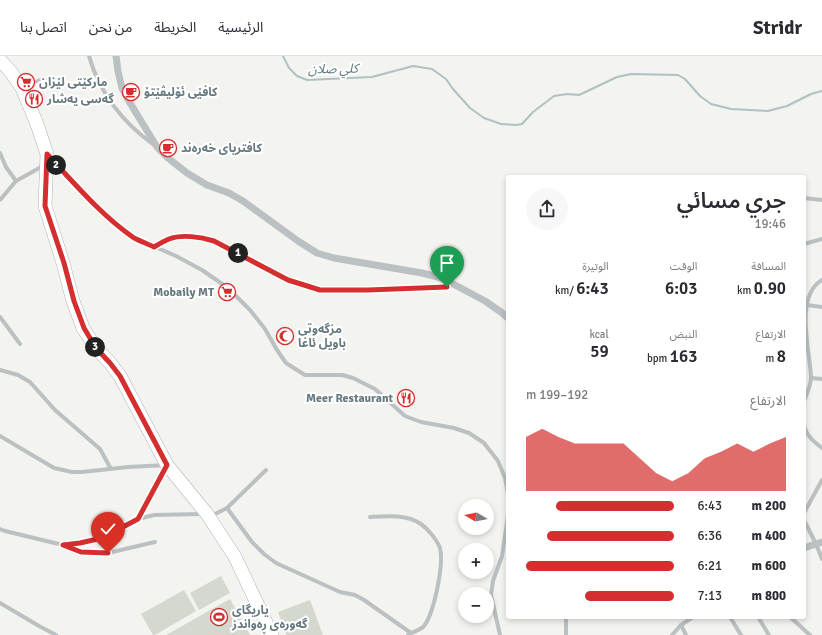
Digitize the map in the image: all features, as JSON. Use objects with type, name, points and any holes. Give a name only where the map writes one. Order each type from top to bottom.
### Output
[{"type":"main road","points":[[0,60],[11,72],[22,88],[37,124],[47,154],[45,206],[64,263],[74,301],[84,328],[96,348],[120,376],[167,465],[208,516],[235,557],[272,635]]},
{"type":"street","points":[[89,56],[99,80],[110,100],[125,121],[187,174],[207,185],[228,193],[243,201],[317,253],[334,258],[422,273],[442,278],[485,301],[506,316]]},
{"type":"street","points":[[116,56],[122,88],[156,147]]},
{"type":"street","points":[[0,153],[6,167],[16,181]]},
{"type":"street","points":[[0,200],[16,181],[43,167],[47,154]]},
{"type":"street","points":[[47,154],[82,193],[135,238],[202,270],[228,288],[266,329],[286,363],[305,374],[342,375],[353,378],[375,389],[387,398],[405,416],[420,422],[454,428],[469,433],[484,443],[498,461],[506,483]]},
{"type":"street","points":[[806,198],[822,200]]},
{"type":"street","points":[[154,247],[170,239],[202,238],[214,241],[288,280],[320,290],[447,287],[455,284]]},
{"type":"street","points":[[806,243],[822,239]]},
{"type":"street","points":[[806,314],[807,305],[815,285],[822,280]]},
{"type":"street","points":[[807,305],[822,307]]},
{"type":"street","points":[[0,317],[20,344]]},
{"type":"street","points":[[806,349],[811,376],[806,394]]},
{"type":"street","points":[[0,370],[18,375],[30,382],[55,410],[100,449],[110,469]]},
{"type":"street","points":[[806,375],[822,379]]},
{"type":"street","points":[[806,432],[814,442],[822,448]]},
{"type":"street","points":[[0,436],[54,468],[72,472],[167,465]]},
{"type":"street","points":[[138,519],[167,465]]},
{"type":"street","points":[[63,545],[102,538],[138,519],[154,514],[172,513],[208,516],[227,508],[266,470]]},
{"type":"street","points":[[806,509],[822,480]]},
{"type":"street","points":[[227,508],[252,542],[276,563],[340,592],[355,595],[410,634],[423,627],[436,594],[440,577],[440,548],[422,524],[411,519],[392,516],[370,517]]},
{"type":"street","points":[[806,523],[819,543],[822,559]]},
{"type":"street","points":[[0,529],[63,545],[81,552],[108,553],[155,542]]},
{"type":"street","points":[[500,635],[491,595],[493,581],[502,556],[506,529]]},
{"type":"street","points":[[806,547],[819,543]]},
{"type":"street","points":[[0,603],[56,635]]},
{"type":"street","points":[[566,619],[566,635]]},
{"type":"street","points":[[672,635],[681,625],[690,619]]},
{"type":"street","points":[[731,619],[741,635]]},
{"type":"street","points":[[759,619],[769,635]]},
{"type":"street","points":[[792,619],[810,635]]},
{"type":"street","points":[[681,625],[686,635]]},
{"type":"lane","points":[[22,88],[42,79]]},
{"type":"shaded area","points":[[221,576],[230,593],[199,610],[190,593]]},
{"type":"shaded area","points":[[184,590],[196,611],[153,635],[141,614]]},
{"type":"shaded area","name":"یاریگای گەورەی ڕەواندز","points":[[230,599],[250,635],[166,635]]},
{"type":"shaded area","points":[[310,600],[323,635],[286,635],[278,612]]},
{"type":"waterway","name":"كلي صلان","points":[[283,56],[289,68],[297,76],[307,80],[372,77],[413,66],[432,69],[446,79],[470,108],[484,118],[501,124],[516,125],[522,124],[533,112],[554,96],[567,94],[579,95],[617,77],[631,74],[678,75],[685,79],[700,96],[711,104],[731,109],[768,111],[787,106],[811,94],[822,91]]},
{"type":"place","name":"مارکێتی لێزان","points":[[26,82]]},
{"type":"place","name":"کافێی ئۆلیڤێتۆ","points":[[131,92]]},
{"type":"place","name":"گەسی یەشار","points":[[34,99]]},
{"type":"place","name":"کافتریای خەرەند","points":[[168,148]]},
{"type":"place","name":"Mobaily MT","points":[[227,292]]},
{"type":"place","name":"مزگەوتی باویل ئاغا","points":[[285,336]]},
{"type":"place","name":"Meer Restaurant","points":[[406,398]]},
{"type":"place","name":"یاریگای گەورەی ڕەواندز","points":[[219,617]]},
{"type":"route","points":[[108,553],[81,552],[63,545],[102,538],[138,519],[148,503],[167,465],[120,376],[96,348],[84,328],[74,301],[64,263],[45,206],[47,154],[82,193],[112,220],[135,238],[154,247],[170,239],[187,237],[202,238],[214,241],[288,280],[320,290],[340,291],[447,287]]}]
